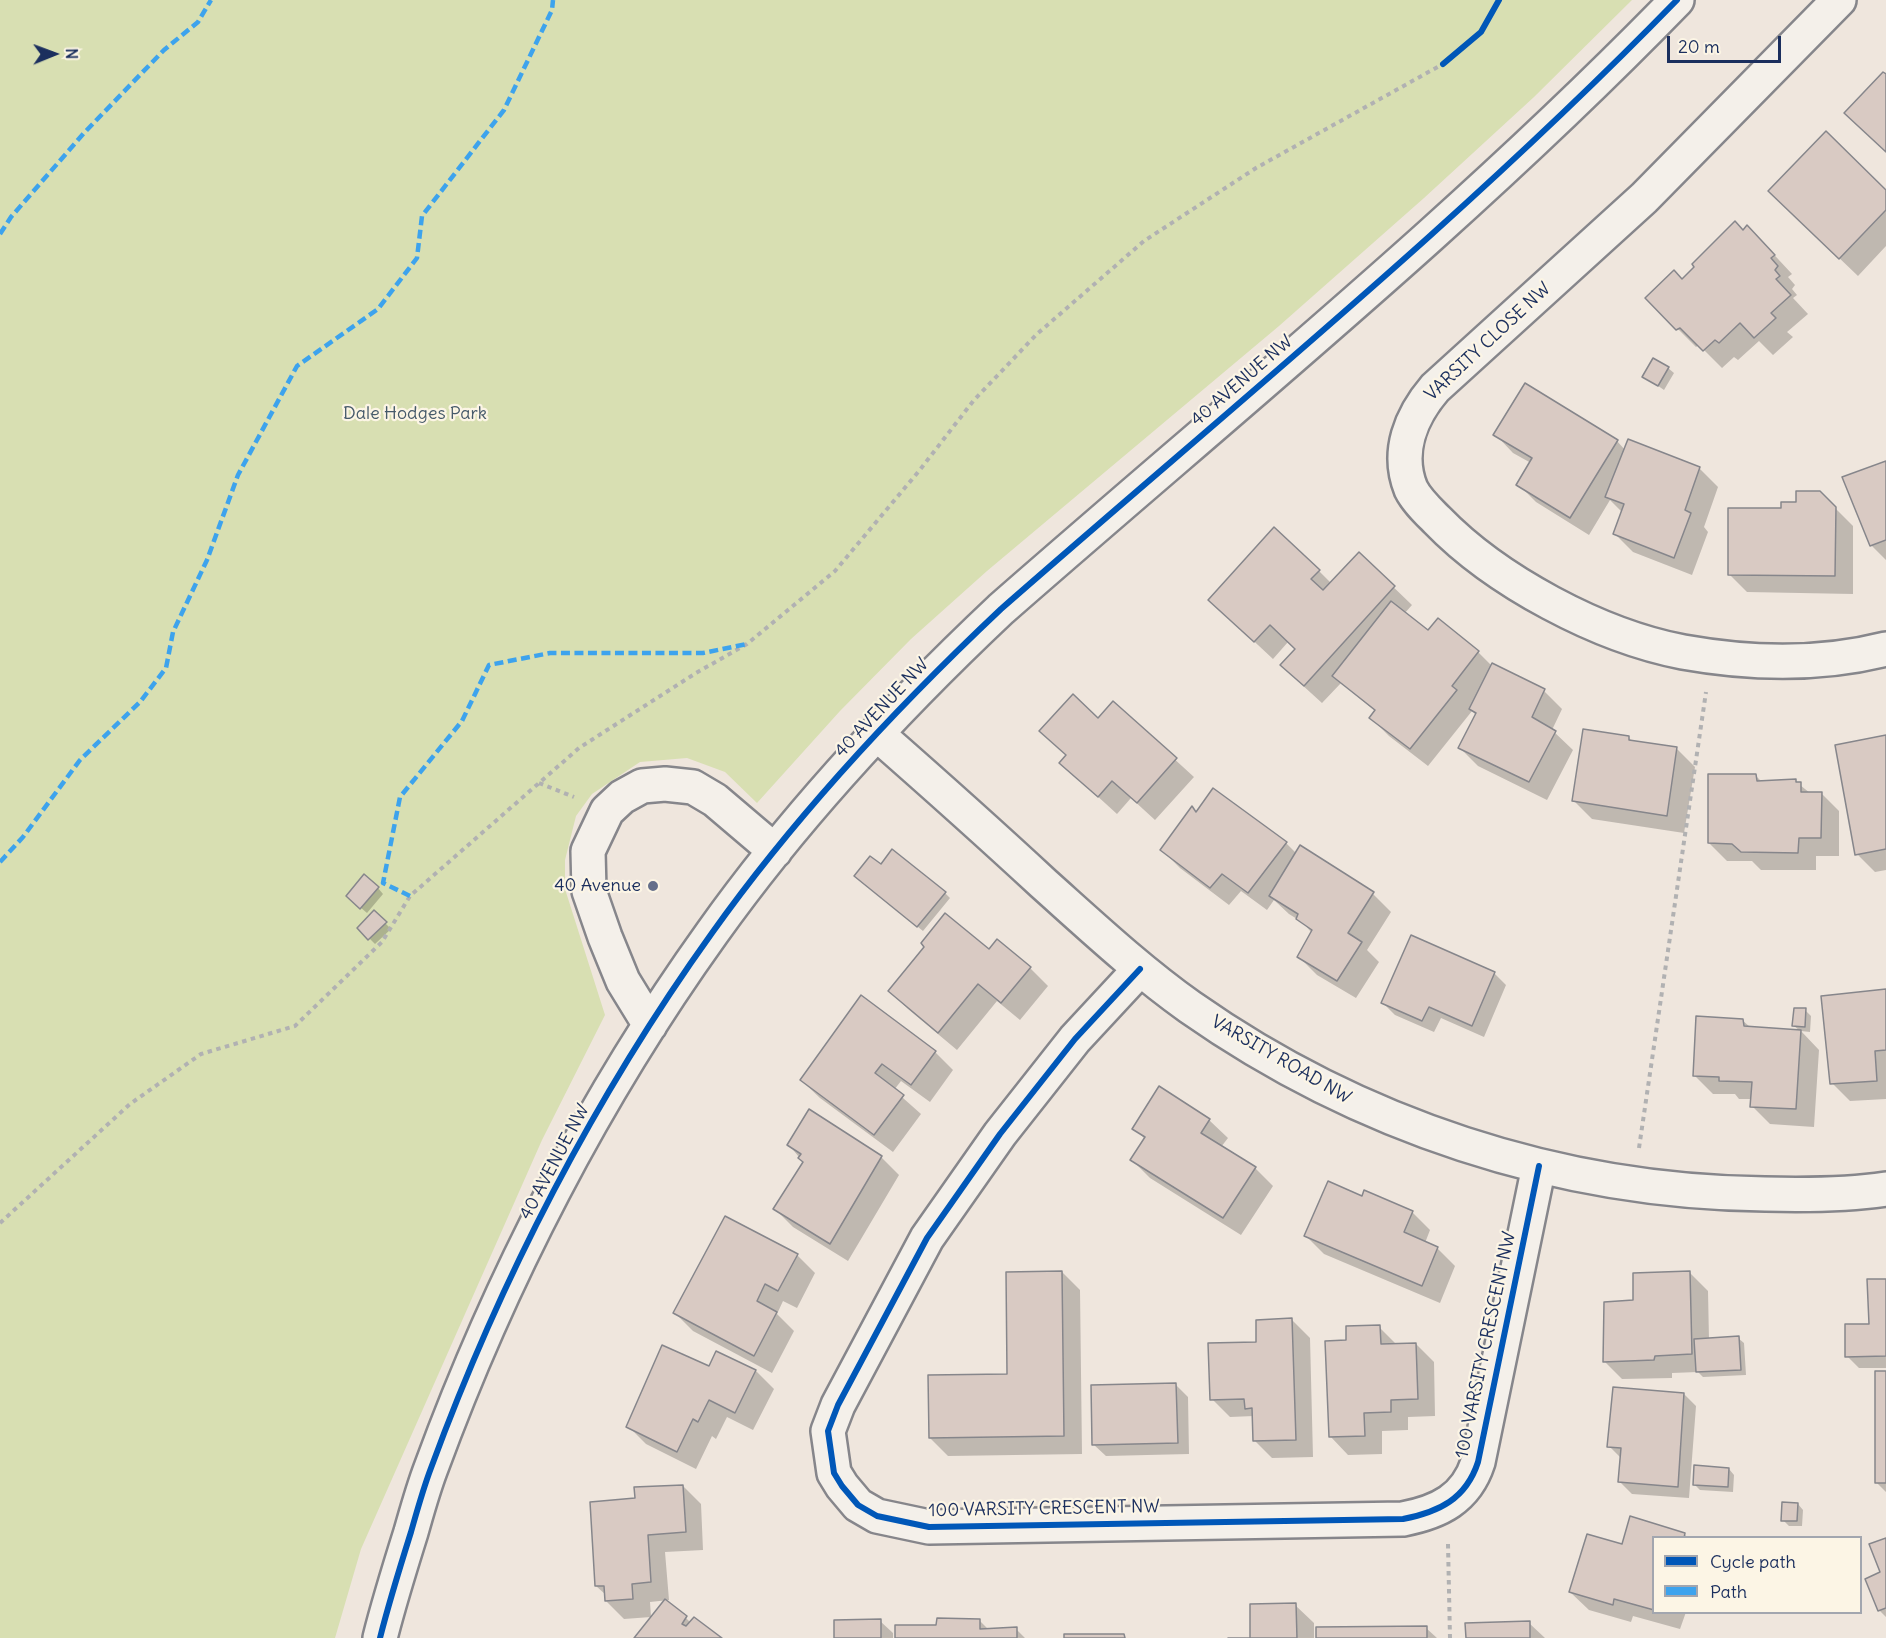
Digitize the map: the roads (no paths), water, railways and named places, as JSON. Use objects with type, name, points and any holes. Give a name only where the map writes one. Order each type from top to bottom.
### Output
[{"type":"street","name":"40 AVENUE NW","points":[[380,1638],[430,1470],[478,1348],[543,1212],[650,1025],[713,932],[775,851],[876,733],[945,662],[1001,609],[1457,213],[1604,75],[1677,0]]},
{"type":"street","name":"VARSITY CLOSE NW","points":[[1839,0],[1644,198],[1435,388],[1421,405],[1411,424],[1406,445],[1406,463],[1416,496],[1448,531],[1483,559],[1549,603],[1590,622],[1671,648],[1711,656],[1767,662],[1813,661],[1886,649]]},
{"type":"street","name":"VARSITY ROAD NW","points":[[876,733],[1140,969],[1239,1040],[1296,1073],[1361,1105],[1455,1142],[1539,1166],[1633,1184],[1728,1194],[1807,1195],[1886,1189]]},
{"type":"street","points":[[650,1025],[623,981],[604,937],[589,891],[588,851],[607,811],[622,797],[642,786],[665,784],[693,787],[716,800],[775,851]]},
{"type":"street","name":"100 VARSITY CRESCENT NW","points":[[1140,969],[1076,1039],[1007,1125],[927,1238],[838,1405],[828,1431],[834,1473],[858,1505],[877,1516],[930,1527],[1403,1519],[1428,1514],[1447,1504],[1474,1476],[1478,1462],[1539,1166]]},
{"type":"place","name":"40 Avenue","points":[[653,886]]},
{"type":"park label","name":"Dale Hodges Park","points":[[415,414]]}]
